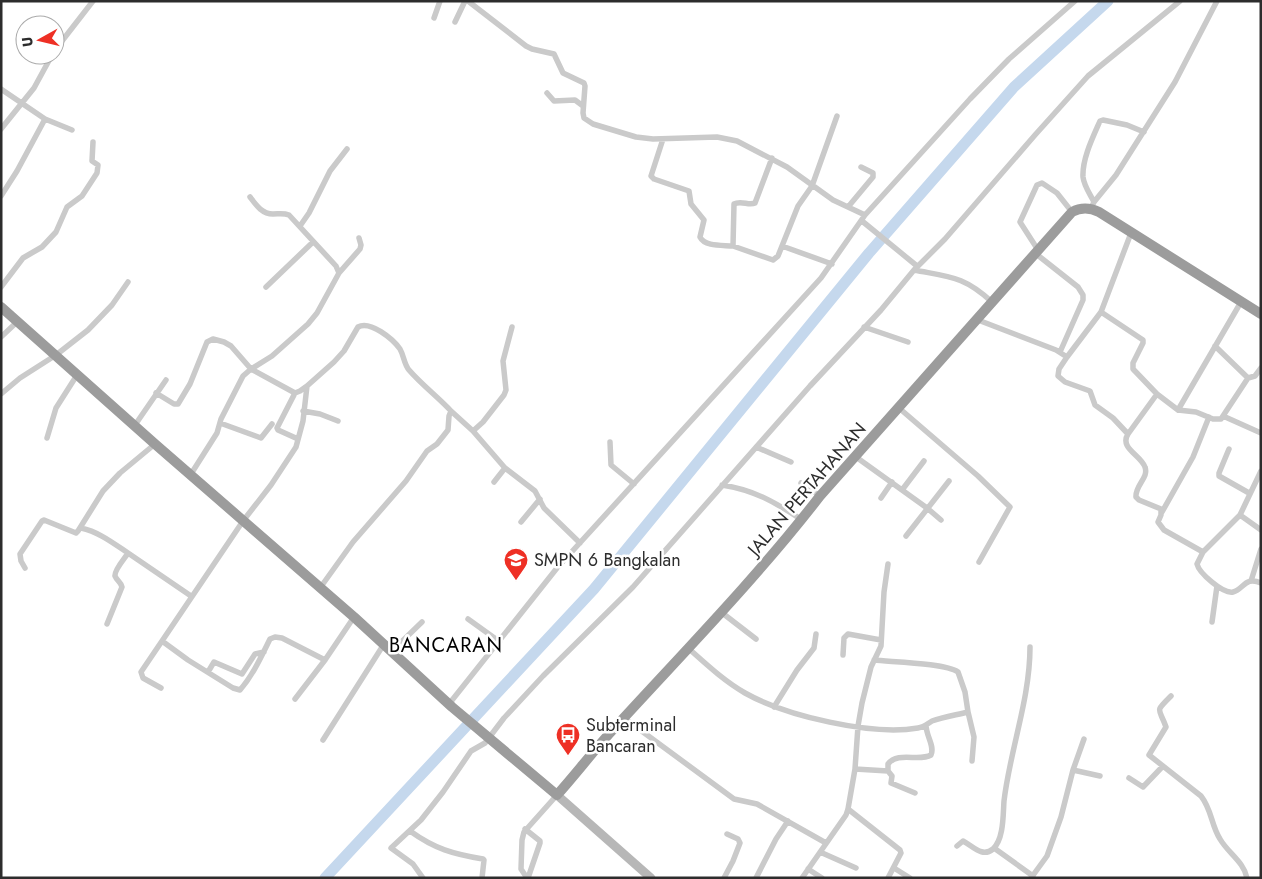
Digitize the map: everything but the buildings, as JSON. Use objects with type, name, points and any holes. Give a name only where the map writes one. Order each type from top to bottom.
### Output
[{"type":"highway","name":"JALAN PERTAHANAN","points":[[557,795],[721,612],[802,520],[820,496],[978,320],[1036,251],[1072,212],[1089,206]]},
{"type":"highway","points":[[1089,206],[1261,314]]},
{"type":"highway","points":[[1,307],[388,647],[450,706],[557,795]]},
{"type":"main road","points":[[557,795],[651,878]]},
{"type":"street","points":[[65,37],[93,1]]},
{"type":"street","points":[[434,18],[440,1]]},
{"type":"street","points":[[455,22],[467,1],[526,46],[554,54],[563,73],[584,83],[584,118],[594,124],[626,135],[663,139],[717,137],[737,141],[772,158],[832,200],[848,207],[863,218],[868,226],[892,245],[915,268],[957,278],[980,290],[992,302]]},
{"type":"street","points":[[450,706],[557,568],[724,387],[821,278],[863,218],[1009,59],[1075,1]]},
{"type":"street","points":[[423,878],[413,864],[391,848],[410,831],[443,792],[471,751],[485,743],[504,718],[543,676],[633,586],[915,268],[945,239],[1088,76],[1180,1]]},
{"type":"street","points":[[1089,206],[1116,175],[1144,132],[1175,82],[1217,1]]},
{"type":"street","points":[[1,129],[34,88],[47,65]]},
{"type":"street","points":[[1,89],[45,119],[72,130]]},
{"type":"street","points":[[547,93],[554,101],[575,100],[583,106]]},
{"type":"street","points":[[663,139],[651,176],[654,179],[689,191],[691,204],[704,220],[700,236],[703,242],[733,246],[773,260],[778,256],[798,206],[812,186],[837,116]]},
{"type":"street","points":[[1,196],[45,119]]},
{"type":"street","points":[[1089,206],[1083,178],[1088,151],[1100,121],[1127,125],[1144,132]]},
{"type":"street","points":[[1,287],[23,258],[42,247],[56,232],[67,208],[82,196],[92,181],[98,170],[98,166],[92,161],[93,142]]},
{"type":"street","points":[[300,226],[309,213],[330,171],[347,149]]},
{"type":"street","points":[[733,246],[734,204],[737,202],[755,204],[772,158]]},
{"type":"street","points":[[848,207],[873,177],[873,173],[861,167]]},
{"type":"street","points":[[1060,352],[1084,295],[1078,287],[1036,251],[1020,222],[1037,185],[1042,183],[1053,190],[1072,212]]},
{"type":"street","points":[[250,198],[268,214],[287,214],[336,266],[339,274]]},
{"type":"street","points":[[1128,434],[1113,418],[1095,405],[1090,390],[1060,379],[1058,372],[1101,312],[1131,232]]},
{"type":"street","points":[[191,474],[218,433],[220,423],[239,382],[251,369],[272,356],[308,324],[317,313],[339,274],[360,249],[359,238]]},
{"type":"street","points":[[266,287],[313,242]]},
{"type":"street","points":[[782,246],[832,264]]},
{"type":"street","points":[[1,394],[20,378],[56,355],[99,320],[128,282]]},
{"type":"street","points":[[1178,410],[1241,302]]},
{"type":"street","points":[[1101,312],[1143,340],[1133,363],[1133,369],[1158,394],[1178,410],[1196,412],[1217,420],[1221,419],[1248,378],[1255,376],[1261,368]]},
{"type":"street","points":[[978,320],[1060,352],[1067,358]]},
{"type":"street","points":[[1,337],[18,321]]},
{"type":"street","points":[[298,439],[277,428],[295,393],[307,386],[334,362],[344,351],[358,327],[370,325],[399,348],[408,369],[473,432],[506,468],[535,491],[544,508],[580,543]]},
{"type":"street","points":[[473,432],[483,422],[506,390],[503,361],[512,327]]},
{"type":"street","points":[[864,327],[908,342]]},
{"type":"street","points":[[156,393],[174,404],[178,404],[190,384],[207,342],[210,339],[224,342],[231,346],[251,369],[295,393]]},
{"type":"street","points":[[1215,346],[1248,378]]},
{"type":"street","points":[[47,438],[56,408],[77,375]]},
{"type":"street","points":[[135,425],[166,380]]},
{"type":"street","points":[[161,688],[143,678],[141,672],[243,521],[291,456],[298,439],[307,386]]},
{"type":"street","points":[[1158,394],[1125,438],[1126,445],[1145,468],[1145,476],[1136,489],[1136,497],[1158,507],[1162,512]]},
{"type":"street","points":[[899,408],[978,476],[1010,507],[979,562]]},
{"type":"street","points":[[303,411],[320,414],[338,421]]},
{"type":"street","points":[[320,588],[353,542],[406,481],[427,451],[437,444],[448,430],[451,411]]},
{"type":"street","points":[[1222,416],[1261,433]]},
{"type":"street","points":[[1203,552],[1164,530],[1158,522],[1193,457],[1209,417]]},
{"type":"street","points":[[220,423],[261,438],[272,424]]},
{"type":"street","points":[[610,442],[610,464],[634,484]]},
{"type":"street","points":[[25,568],[20,554],[43,520],[76,532],[82,528],[103,491],[120,473],[155,444]]},
{"type":"street","points":[[756,447],[791,462]]},
{"type":"street","points":[[1229,449],[1219,476],[1249,493]]},
{"type":"street","points":[[856,456],[941,520]]},
{"type":"street","points":[[902,490],[924,461]]},
{"type":"street","points":[[494,482],[506,468]]},
{"type":"street","points":[[1261,471],[1258,483],[1249,493],[1240,515],[1198,559],[1198,568],[1217,586],[1232,592],[1244,583],[1251,581],[1261,583]]},
{"type":"street","points":[[906,536],[949,481]]},
{"type":"street","points":[[801,482],[820,496]]},
{"type":"street","points":[[881,498],[892,482]]},
{"type":"street","points":[[722,485],[743,488],[776,503],[802,520]]},
{"type":"street","points":[[521,522],[540,499]]},
{"type":"street","points":[[1240,515],[1261,530]]},
{"type":"street","points":[[82,528],[103,536],[191,596]]},
{"type":"street","points":[[1251,581],[1261,549]]},
{"type":"street","points":[[107,624],[122,587],[116,577],[116,573],[128,553]]},
{"type":"street","points":[[802,878],[846,815],[848,809],[855,768],[858,726],[866,686],[874,660],[880,649],[888,564]]},
{"type":"street","points":[[1212,622],[1217,586]]},
{"type":"street","points":[[721,612],[756,639]]},
{"type":"street","points":[[295,700],[354,617]]},
{"type":"street","points":[[468,619],[500,642]]},
{"type":"street","points":[[323,740],[388,647],[422,622]]},
{"type":"street","points":[[774,707],[797,670],[814,648],[816,634]]},
{"type":"street","points":[[843,655],[845,635],[881,640]]},
{"type":"street","points":[[162,640],[208,672],[233,688],[240,690],[253,674],[270,639],[278,637],[325,660]]},
{"type":"street","points":[[957,846],[963,841],[983,853],[994,848],[1003,825],[1006,785],[1026,690],[1030,647]]},
{"type":"street","points":[[688,648],[728,682],[745,693],[774,707],[805,717],[895,730],[918,728],[933,721],[968,712]]},
{"type":"street","points":[[208,672],[214,662],[242,674],[255,654],[264,652]]},
{"type":"street","points":[[874,660],[937,666],[958,672],[965,692],[974,737],[972,761]]},
{"type":"street","points":[[1171,696],[1159,708],[1160,716],[1166,727],[1149,753],[1208,804],[1217,834],[1232,856],[1244,867],[1247,878]]},
{"type":"street","points":[[624,718],[734,799],[757,804],[826,843]]},
{"type":"street","points":[[915,793],[892,784],[892,776],[888,771],[888,764],[893,760],[909,756],[924,758],[931,755],[932,747],[926,734],[926,725]]},
{"type":"street","points":[[994,848],[1032,877],[1047,856],[1061,817],[1073,770],[1084,739]]},
{"type":"street","points":[[1129,778],[1143,787],[1163,766]]},
{"type":"street","points":[[855,768],[888,771]]},
{"type":"street","points":[[1073,770],[1100,776]]},
{"type":"street","points":[[525,829],[540,841],[528,878],[521,870],[522,840],[525,829],[557,795]]},
{"type":"street","points":[[848,809],[900,850],[894,868],[888,878]]},
{"type":"street","points":[[756,878],[776,839],[788,822]]},
{"type":"street","points":[[410,831],[429,843],[452,853],[483,859],[482,878]]},
{"type":"street","points":[[724,878],[740,843],[727,834]]},
{"type":"street","points":[[820,852],[856,868]]},
{"type":"street","points":[[894,868],[910,878]]},
{"type":"street","points":[[808,870],[822,878]]},
{"type":"waterway","points":[[325,878],[594,589],[869,253],[1014,87],[1108,1]]},
{"type":"place","name":"SMPN 6 Bangkalan","points":[[516,581]]},
{"type":"place","name":"Subterminal Bancaran","points":[[568,756]]},
{"type":"district","name":"BANCARAN","points":[[446,645]]}]
